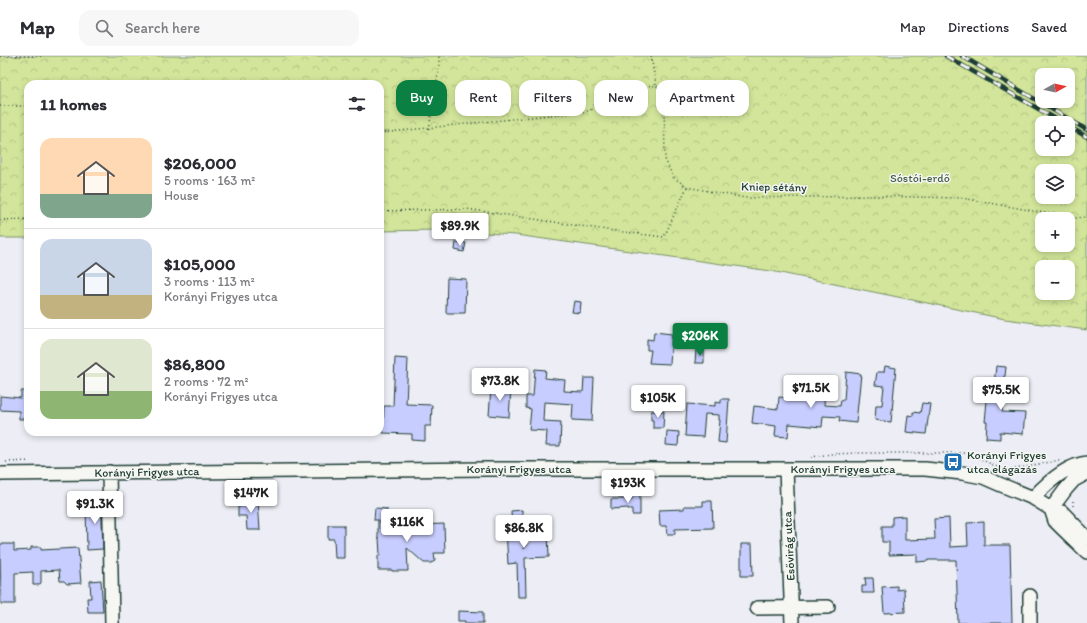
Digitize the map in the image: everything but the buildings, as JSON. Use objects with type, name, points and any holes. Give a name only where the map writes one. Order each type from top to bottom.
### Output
[{"type":"street","points":[[1033,498],[1042,488],[1066,471],[1080,464],[1087,463]]},
{"type":"street","name":"Korányi Frigyes utca","points":[[0,474],[486,469],[925,469],[983,477],[1033,498],[1051,509],[1062,512],[1087,538]]},
{"type":"street","name":"Esővirág utca","points":[[786,469],[792,623]]},
{"type":"street","points":[[109,472],[112,623]]},
{"type":"street","points":[[1087,473],[1074,480],[1051,509],[1055,521],[1087,552]]},
{"type":"street","points":[[1030,596],[1030,623]]},
{"type":"street","points":[[756,608],[828,607]]},
{"type":"path","points":[[0,56],[43,56]]},
{"type":"path","points":[[429,129],[439,67],[439,56]]},
{"type":"path","name":"Kniep sétány","points":[[651,56],[656,85]]},
{"type":"path","points":[[384,133],[588,111],[635,87],[656,85]]},
{"type":"path","points":[[0,106],[24,106]]},
{"type":"path","name":"Kniep sétány","points":[[664,116],[665,159],[673,176],[687,186],[745,198],[872,196],[962,198],[1072,218],[1087,217]]},
{"type":"path","points":[[384,211],[467,209],[606,230],[664,237],[687,186]]},
{"type":"path","points":[[0,220],[24,219]]},
{"type":"green space","name":"Sóstói-erdő","points":[[0,56],[1087,56],[1087,330],[1005,319],[771,271],[516,235],[438,230],[384,231],[384,80],[24,80],[24,238],[0,238]]},
{"type":"railway","points":[[946,56],[1051,116]]},
{"type":"railway","points":[[962,56],[1087,130]]},
{"type":"railway","points":[[1075,130],[1087,137]]},
{"type":"place","name":"Korányi Frigyes utca elágazás","points":[[953,462]]}]
